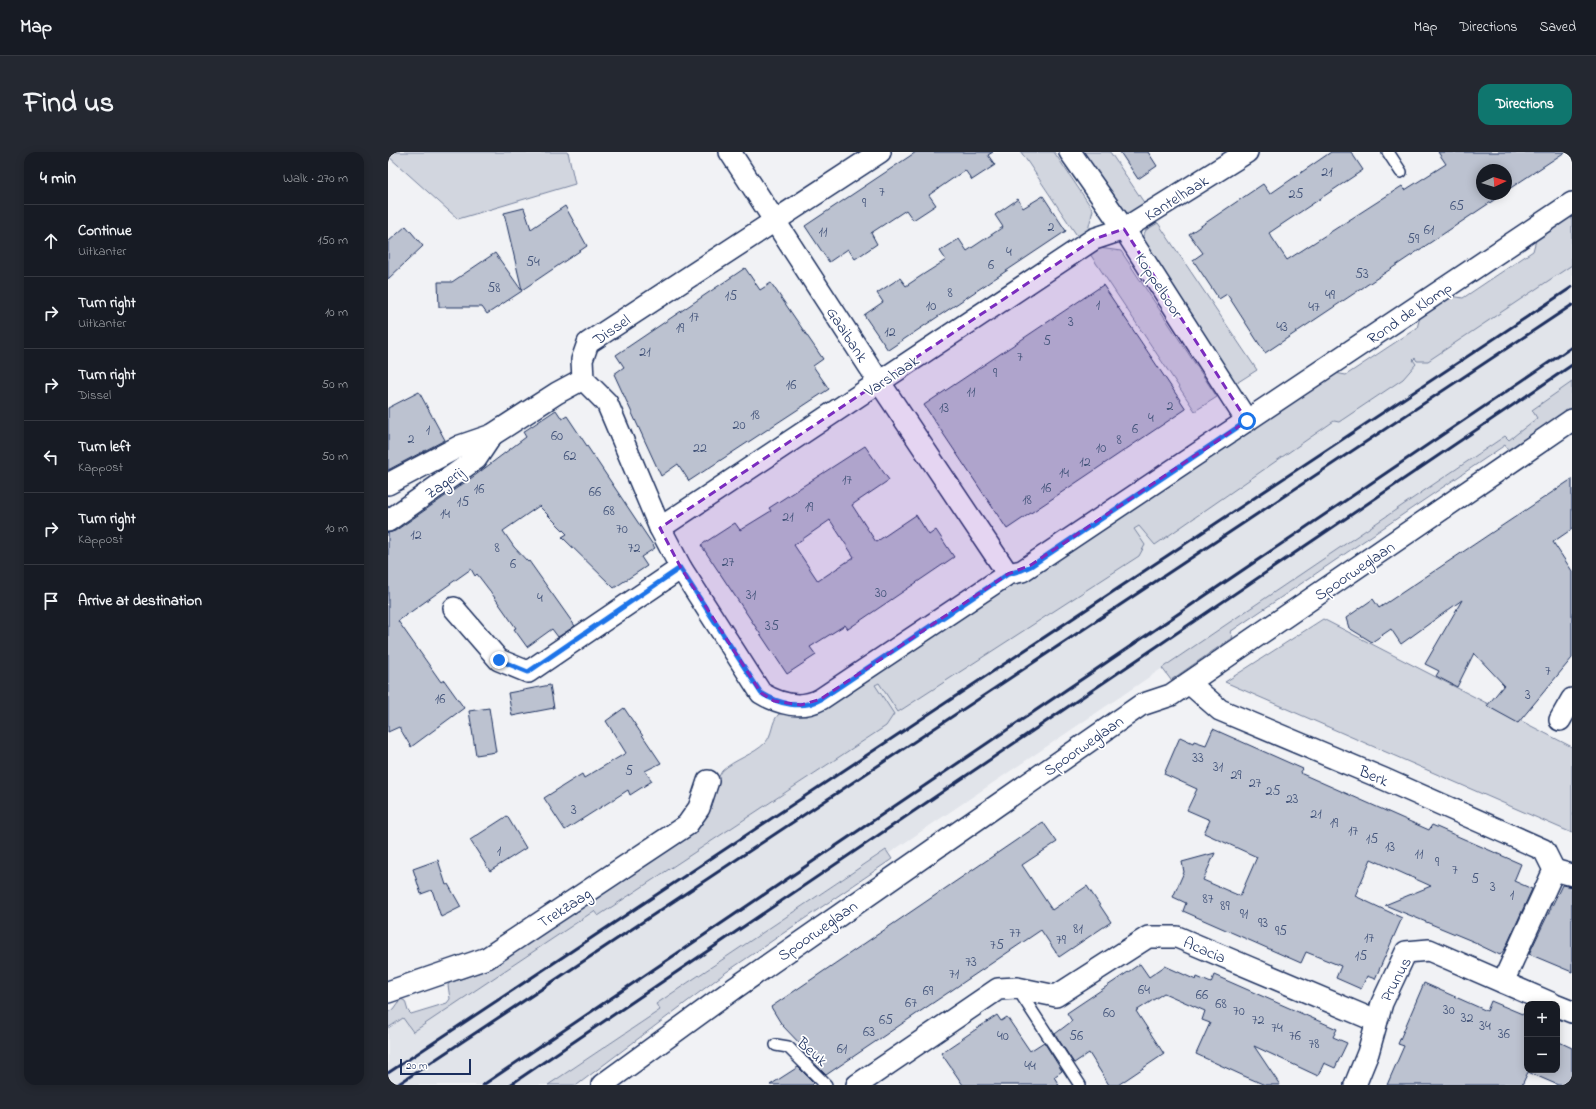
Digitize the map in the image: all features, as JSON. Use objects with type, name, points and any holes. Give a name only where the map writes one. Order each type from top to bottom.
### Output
[{"type":"street","name":"Gaaibank","points":[[730,152],[880,383],[1008,574]]},
{"type":"street","name":"Dissel","points":[[583,379],[582,360],[588,342],[880,152]]},
{"type":"street","name":"Koppelboor","points":[[1070,152],[1124,229],[1247,421]]},
{"type":"street","name":"Kantelhaak","points":[[1124,229],[1247,152]]},
{"type":"street","name":"Rond de Klomp","points":[[680,568],[761,693],[774,701],[801,705],[810,704],[821,699],[1008,574],[1031,566],[1572,203]]},
{"type":"street","name":"Varshaak","points":[[660,528],[880,383],[1094,239],[1124,229]]},
{"type":"street","name":"Zagerij","points":[[388,484],[460,446],[492,435],[557,393],[583,379]]},
{"type":"street","points":[[454,608],[499,660],[528,672],[680,568],[660,528],[607,403],[583,379]]},
{"type":"street","name":"Spoorweglaan","points":[[602,1085],[741,983],[1141,705],[1171,695],[1572,420]]},
{"type":"street","name":"Zagerij","points":[[388,521],[476,459],[492,435]]},
{"type":"street","name":"Berk","points":[[1189,683],[1220,710],[1384,779],[1544,850],[1563,873],[1503,982]]},
{"type":"street","points":[[1560,720],[1572,699]]},
{"type":"street","name":"Trekzaag","points":[[388,992],[487,958],[687,825],[699,808],[708,782]]},
{"type":"street","name":"Acacia","points":[[857,1085],[998,989],[1017,988],[1056,996],[1148,938],[1177,937],[1376,1022]]},
{"type":"street","name":"Prunus","points":[[1355,1085],[1368,1053],[1382,1003],[1406,952],[1429,950],[1546,1001]]},
{"type":"street","points":[[1560,1007],[1572,1012]]},
{"type":"lane","points":[[1388,152],[1401,172]]},
{"type":"lane","points":[[1017,988],[1080,1085]]},
{"type":"lane","name":"Beuk","points":[[776,1045],[788,1047],[826,1085]]},
{"type":"highlighted area","points":[[1124,229],[1247,421],[1031,565],[1008,574],[821,699],[801,705],[774,701],[761,693],[681,568],[660,528],[1094,239]]},
{"type":"shaded area","points":[[388,152],[568,152],[575,184],[458,219],[388,156]]},
{"type":"shaded area","points":[[1021,152],[1054,152],[1093,210],[1088,230],[1078,237]]},
{"type":"shaded area","points":[[1081,152],[1110,152],[1147,207],[1137,213],[1122,214]]},
{"type":"shaded area","points":[[1572,217],[1572,265],[1428,361],[1417,361],[1415,358],[1413,360],[1416,364],[1403,379],[1339,422],[1334,421],[1155,545],[1139,526],[1134,529],[1145,545],[1139,556],[898,712],[879,683],[875,685],[894,714],[886,726],[598,916],[594,911],[413,1032],[403,1018],[388,1028],[388,1012],[394,1009],[401,999],[405,1001],[408,1011],[411,1014],[447,1003],[450,999],[449,983],[484,971],[497,963],[686,836],[722,771],[755,751],[768,740],[776,717],[779,714],[788,713],[1009,585],[1026,580],[1335,373],[1346,375],[1417,328],[1420,317],[1451,296],[1463,298],[1533,251],[1536,240]]},
{"type":"shaded area","points":[[1158,223],[1257,370],[1235,384],[1140,242],[1146,230]]},
{"type":"shaded area","points":[[1099,248],[1121,251],[1217,397],[1195,411],[1090,254]]},
{"type":"shaded area","points":[[1572,256],[1572,402],[1508,440],[1505,436],[888,854],[885,850],[656,1004],[660,1010],[548,1085],[388,1085],[388,1028],[404,1017],[411,1030],[595,911],[598,916],[827,765],[834,710],[1330,409]]},
{"type":"shaded area","points":[[1572,382],[1572,408],[1509,451],[1505,445],[1230,632],[1233,637],[1171,680],[1162,668],[1505,436],[1509,440],[1537,418],[1532,410]]},
{"type":"shaded area","points":[[1323,619],[1572,747],[1572,833],[1225,682]]},
{"type":"shaded area","points":[[886,850],[892,859],[725,973],[577,1085],[548,1085],[660,1010],[656,1004]]},
{"type":"building","points":[[916,152],[993,152],[988,155],[995,165],[972,180],[965,170],[929,195],[936,205],[913,220],[906,210],[871,233],[877,244],[855,259],[848,249],[829,262],[805,226]]},
{"type":"building","points":[[1120,152],[1148,152],[1157,166],[1138,179]]},
{"type":"building","points":[[1331,152],[1351,152],[1363,170],[1269,233],[1287,260],[1402,186],[1405,190],[1446,164],[1438,152],[1565,152],[1512,187],[1512,164],[1476,164],[1476,200],[1494,200],[1265,353],[1227,294],[1219,299],[1193,260],[1203,253],[1189,234],[1263,184],[1270,194]]},
{"type":"building","points":[[1043,196],[1066,231],[888,350],[864,315],[883,302],[877,293],[900,278],[906,286],[946,260],[940,251],[959,239],[967,251],[1003,227],[995,215],[1018,199],[1023,208]]},
{"type":"building","points":[[565,206],[587,246],[522,290],[504,213],[524,208],[531,229]]},
{"type":"building","points":[[406,226],[423,246],[388,279],[388,242]]},
{"type":"building","points":[[495,253],[522,291],[487,314],[482,307],[439,307],[438,282],[452,282]]},
{"type":"building","points":[[745,268],[760,290],[771,283],[823,359],[813,366],[829,389],[689,481],[678,464],[661,476],[614,374],[624,367],[616,355]]},
{"type":"building","points":[[1103,285],[1186,409],[1007,529],[924,405]]},
{"type":"building","points":[[419,392],[445,440],[388,470],[388,408]]},
{"type":"building","points":[[556,410],[562,419],[567,416],[655,548],[641,557],[647,566],[614,588],[562,537],[567,534],[539,506],[503,531],[514,547],[528,562],[529,561],[575,626],[558,637],[552,629],[527,647],[514,629],[516,628],[490,591],[477,574],[475,576],[471,569],[398,621],[441,682],[444,680],[464,708],[411,747],[399,727],[388,732],[388,533],[395,531],[477,474],[526,437],[523,432]]},
{"type":"building","points":[[865,446],[889,480],[852,505],[876,542],[916,515],[929,535],[936,530],[954,557],[848,629],[845,625],[810,647],[816,655],[787,674],[701,545],[735,523],[740,530],[771,511],[769,508]],"holes":[[[830,520],[854,557],[818,581],[794,545]]]},
{"type":"building","points":[[1572,479],[1572,529],[1553,542],[1572,571],[1572,658],[1518,723],[1487,706],[1504,685],[1474,653],[1457,687],[1436,676],[1439,671],[1425,664],[1462,600],[1401,644],[1391,629],[1372,642],[1349,628],[1346,618],[1373,599],[1379,608]]},
{"type":"building","points":[[550,685],[554,708],[512,716],[508,693]]},
{"type":"building","points":[[489,708],[496,752],[476,755],[469,711]]},
{"type":"building","points":[[624,708],[661,763],[645,771],[652,781],[630,795],[628,790],[565,830],[544,798],[582,774],[584,778],[626,753],[606,721]]},
{"type":"building","points":[[1213,729],[1303,769],[1300,773],[1429,830],[1432,825],[1521,864],[1514,881],[1532,889],[1505,949],[1500,955],[1477,943],[1385,905],[1431,886],[1371,859],[1355,896],[1402,918],[1375,979],[1367,976],[1361,989],[1336,978],[1341,966],[1306,952],[1301,963],[1183,911],[1186,903],[1173,897],[1184,872],[1182,862],[1215,853],[1203,880],[1240,896],[1257,857],[1204,833],[1210,820],[1187,810],[1197,789],[1164,774],[1180,737],[1193,743],[1194,741],[1206,745]]},
{"type":"building","points":[[507,816],[526,848],[490,871],[470,840]]},
{"type":"building","points":[[1043,822],[1057,842],[1022,865],[1052,910],[1087,886],[1111,922],[1059,957],[1041,930],[826,1075],[800,1049],[803,1047],[782,1025],[771,1007]]},
{"type":"building","points":[[438,860],[446,885],[448,884],[461,907],[441,917],[432,890],[421,894],[413,869]]},
{"type":"building","points":[[1562,885],[1572,887],[1572,972],[1529,954]]},
{"type":"building","points":[[1140,964],[1149,977],[1165,966],[1196,980],[1197,977],[1211,983],[1214,975],[1337,1029],[1333,1037],[1347,1043],[1335,1068],[1324,1063],[1318,1076],[1254,1046],[1280,1085],[1265,1085],[1196,1054],[1210,1023],[1202,1020],[1205,1011],[1164,993],[1136,1011],[1164,1054],[1118,1085],[1109,1085],[1089,1053],[1074,1063],[1055,1034],[1072,1021],[1067,1013]]},
{"type":"building","points":[[1424,983],[1487,1011],[1491,1001],[1524,1015],[1524,1073],[1528,1073],[1522,1085],[1387,1085],[1404,1046],[1398,1044]]},
{"type":"building","points":[[997,1015],[1001,1021],[1007,1017],[1030,1051],[1044,1042],[1062,1071],[1054,1077],[1059,1085],[963,1085],[941,1053]]},
{"type":"building","points":[[1560,1042],[1572,1048],[1572,1085],[1558,1085],[1530,1073],[1560,1073]]},
{"type":"building","points":[[798,1067],[814,1083],[812,1085],[770,1085]]},
{"type":"railway","points":[[388,1073],[1572,287]]},
{"type":"railway","points":[[397,1085],[1572,305]]},
{"type":"railway","points":[[483,1085],[1572,347]]},
{"type":"railway","points":[[510,1085],[1572,365]]},
{"type":"route","points":[[499,660],[528,672],[680,568],[761,693],[774,701],[801,705],[810,704],[821,699],[1008,574],[1015,573],[1031,566],[1247,421]]}]
